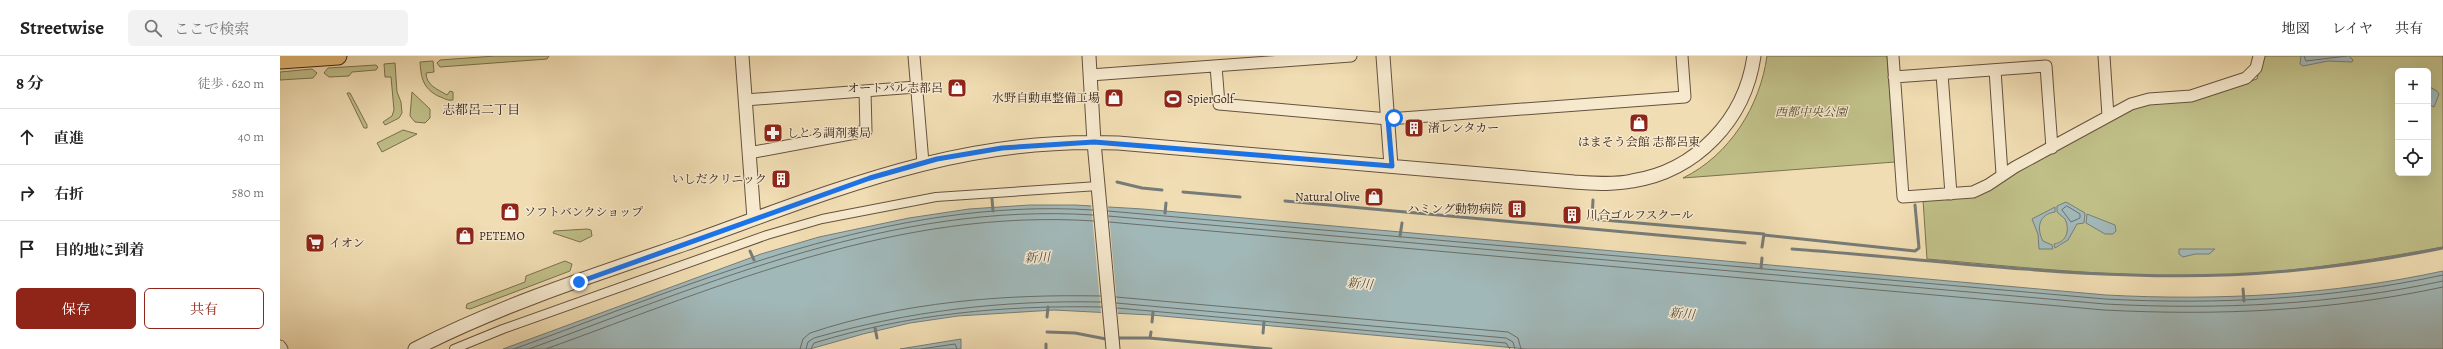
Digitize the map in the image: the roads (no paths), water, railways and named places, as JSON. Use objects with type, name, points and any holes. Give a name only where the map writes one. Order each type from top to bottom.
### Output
[{"type":"main road","points":[[280,60],[338,56]]},
{"type":"street","points":[[742,56],[754,219]]},
{"type":"street","points":[[914,56],[923,163]]},
{"type":"street","points":[[1089,56],[1094,142],[1112,349]]},
{"type":"street","points":[[1090,75],[1351,56]]},
{"type":"street","points":[[1382,56],[1392,166]]},
{"type":"street","points":[[1216,66],[1219,104],[1388,119],[1685,97],[1682,56]]},
{"type":"street","points":[[415,349],[489,316],[865,179],[923,163],[1002,148],[1094,142],[1602,183],[1632,182],[1657,175],[1691,158],[1720,132],[1741,101],[1750,77],[1754,56]]},
{"type":"street","points":[[1893,56],[1903,197],[1951,194],[1981,189],[2002,174],[2108,116],[2140,101],[2191,96],[2246,78],[2256,68],[2259,56]]},
{"type":"street","points":[[2104,56],[2108,116]]},
{"type":"street","points":[[1894,77],[2046,66],[2052,148]]},
{"type":"street","points":[[1994,70],[2002,174]]},
{"type":"street","points":[[1942,74],[1951,194]]},
{"type":"street","points":[[745,100],[916,87]]},
{"type":"street","points":[[749,153],[866,131],[864,91]]},
{"type":"street","points":[[454,349],[503,329],[767,235],[822,219],[936,197],[1099,191]]},
{"type":"water","points":[[2301,56],[2349,56],[2353,60],[2352,62],[2328,61],[2303,66],[2300,64]]},
{"type":"water","points":[[2431,88],[2439,94],[2434,107],[2431,106]]},
{"type":"water","points":[[2066,202],[2085,213],[2084,223],[2077,224],[2068,240],[2055,248],[2054,244],[2065,238],[2067,231],[2065,219],[2057,212],[2057,206]]},
{"type":"water","name":"新川","points":[[1030,205],[1075,205],[1143,209],[2106,295],[2148,297],[2233,296],[2317,291],[2359,286],[2443,271],[2443,349],[1527,349],[1151,315],[1054,310],[958,316],[910,323],[810,349],[503,349],[761,254],[819,237],[909,218],[969,209]]},
{"type":"water","points":[[2055,207],[2055,212],[2045,216],[2040,222],[2040,231],[2043,241],[2052,245],[2053,249],[2039,249],[2038,234],[2032,219]]},
{"type":"water","points":[[2087,214],[2115,225],[2116,231],[2113,234],[2105,234],[2086,223]]},
{"type":"water","points":[[2179,249],[2215,249],[2209,254],[2195,254],[2183,257],[2179,254]]},
{"type":"water","points":[[961,339],[961,349],[900,349]]},
{"type":"waterway","points":[[1117,182],[1142,188],[1162,190]]},
{"type":"waterway","points":[[1183,192],[1240,197]]},
{"type":"waterway","points":[[992,199],[993,211]]},
{"type":"waterway","points":[[1593,200],[1592,219],[1764,234],[1762,247]]},
{"type":"waterway","points":[[1285,201],[1745,243]]},
{"type":"waterway","points":[[1165,213],[1166,203]]},
{"type":"waterway","points":[[1764,235],[1915,251],[1919,248],[1915,205]]},
{"type":"waterway","points":[[1400,236],[1402,223]]},
{"type":"waterway","points":[[1792,249],[2005,268],[2172,276],[2250,274],[2328,267],[2366,262],[2443,248]]},
{"type":"waterway","points":[[750,251],[754,260]]},
{"type":"waterway","points":[[1761,268],[1762,258]]},
{"type":"waterway","points":[[2243,289],[2244,301]]},
{"type":"waterway","points":[[1047,317],[1048,307]]},
{"type":"waterway","points":[[1152,322],[1153,312]]},
{"type":"waterway","points":[[1263,333],[1264,322]]},
{"type":"waterway","points":[[875,328],[877,338]]},
{"type":"waterway","points":[[1047,332],[1075,333],[1106,339]]},
{"type":"waterway","points":[[1150,338],[1151,332]]},
{"type":"waterway","points":[[1118,341],[1118,338],[1149,338],[1271,349]]},
{"type":"waterway","points":[[1046,344],[1046,349]]},
{"type":"place","name":"オートパル志都呂","points":[[957,88]]},
{"type":"place","name":"水野自動車整備工場","points":[[1114,98]]},
{"type":"place","name":"SpierGolf","points":[[1173,99]]},
{"type":"place","name":"はまそう会館 志都呂東","points":[[1639,123]]},
{"type":"place","name":"渚レンタカー","points":[[1414,128]]},
{"type":"place","name":"しとろ調剤薬局","points":[[773,133]]},
{"type":"place","name":"いしだクリニック","points":[[781,179]]},
{"type":"place","name":"Natural Olive","points":[[1374,197]]},
{"type":"place","name":"ハミング動物病院","points":[[1517,209]]},
{"type":"place","name":"ソフトバンクショップ","points":[[510,212]]},
{"type":"place","name":"川合ゴルフスクール","points":[[1572,215]]},
{"type":"place","name":"PETEMO","points":[[465,236]]},
{"type":"place","name":"イオン","points":[[315,243]]},
{"type":"district","name":"志都呂二丁目","points":[[481,109]]},
{"type":"park label","name":"西都中央公園","points":[[1811,112]]}]
